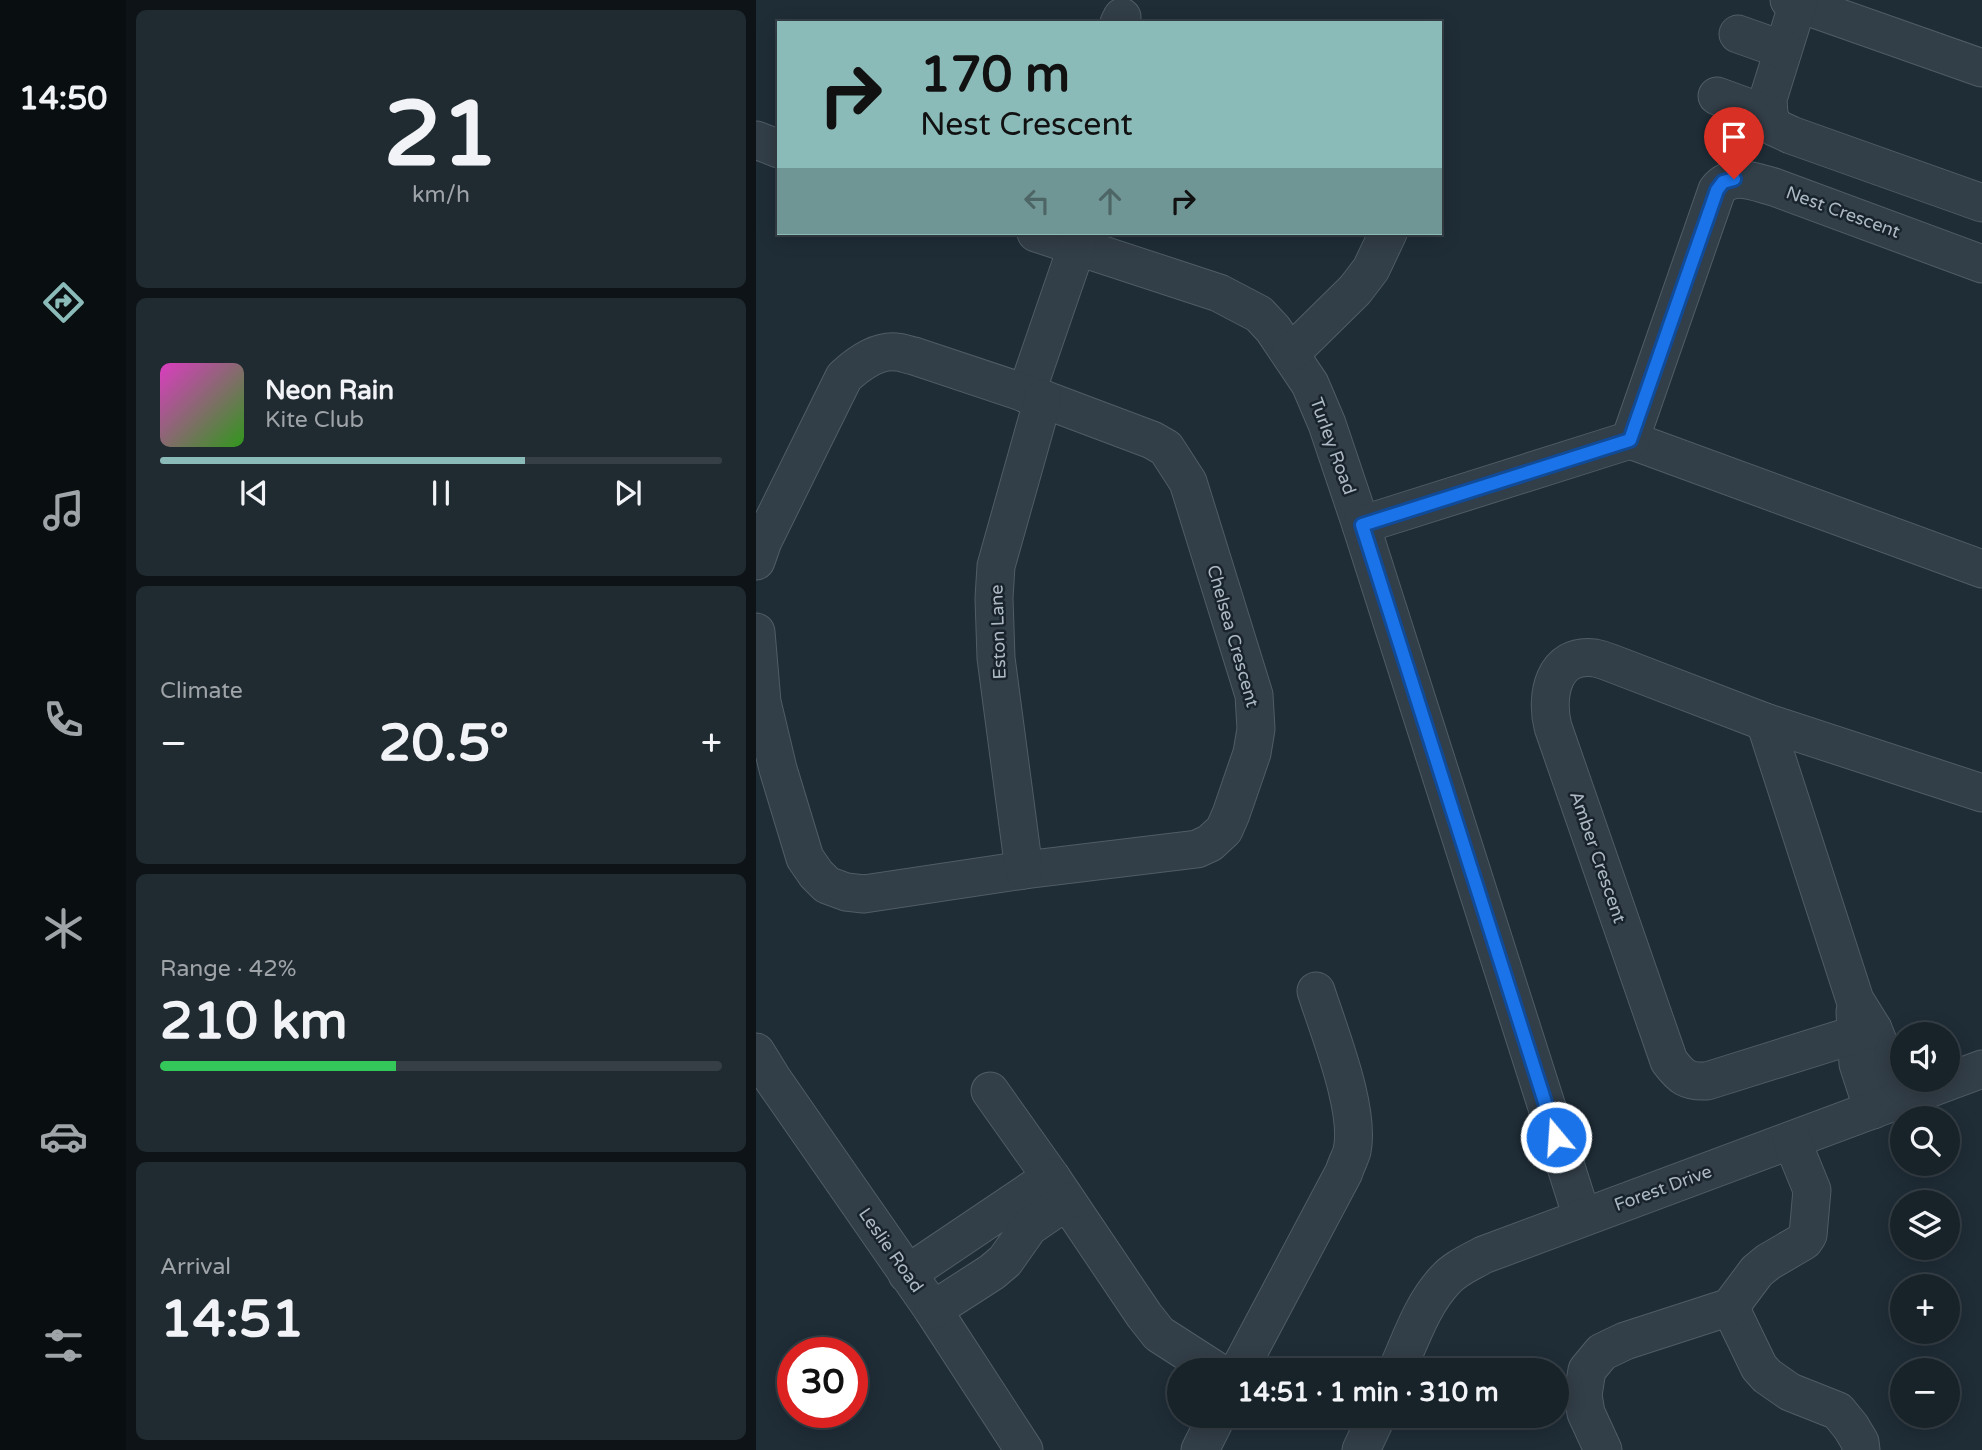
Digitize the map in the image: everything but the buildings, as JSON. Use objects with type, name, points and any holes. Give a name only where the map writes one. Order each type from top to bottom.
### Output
[{"type":"street","points":[[1982,68],[1794,2],[1768,99],[1769,115],[1774,127],[1982,203]]},
{"type":"street","points":[[1738,34],[1783,50]]},
{"type":"street","points":[[1717,96],[1769,115]]},
{"type":"street","points":[[756,140],[777,148]]},
{"type":"street","name":"Nest Crescent","points":[[1630,440],[1717,190],[1723,182],[1747,180],[1774,187],[1982,264]]},
{"type":"street","name":"Turley Road","points":[[1042,235],[1239,302],[1259,314],[1273,329],[1310,384],[1362,525],[1582,1217]]},
{"type":"street","points":[[1290,354],[1355,290],[1371,269],[1387,235]]},
{"type":"street","name":"Eston Lane","points":[[1024,870],[996,658],[996,566],[1034,397],[1077,246]]},
{"type":"street","name":"Chelsea Crescent","points":[[756,561],[844,377],[858,364],[880,355],[894,351],[914,356],[1152,440],[1166,448],[1188,482],[1254,695],[1255,729],[1252,753],[1224,830],[1210,843],[1185,852],[1024,870],[864,894],[846,892],[827,885],[806,858],[786,796],[762,702],[756,632]]},
{"type":"street","points":[[1362,525],[1630,440],[1982,569]]},
{"type":"street","name":"Amber Crescent","points":[[1861,1022],[1707,1081],[1692,1082],[1679,1074],[1669,1061],[1553,727],[1550,691],[1554,679],[1562,667],[1579,658],[1594,658],[1765,722],[1982,793]]},
{"type":"street","points":[[1765,722],[1888,1105]]},
{"type":"street","points":[[1246,1358],[1344,1172],[1352,1151],[1353,1126],[1349,1093],[1316,991]]},
{"type":"street","name":"Leslie Road","points":[[756,1052],[933,1310],[1024,1450]]},
{"type":"street","name":"Forest Drive","points":[[1402,1358],[1427,1304],[1447,1278],[1483,1255],[1982,1069]]},
{"type":"street","points":[[990,1091],[1144,1315],[1159,1334],[1196,1358]]},
{"type":"street","points":[[1603,1450],[1586,1413],[1583,1395],[1587,1370],[1602,1352],[1625,1341],[1730,1307],[1757,1271],[1804,1241],[1808,1235],[1809,1210],[1794,1198],[1781,1145]]},
{"type":"street","points":[[907,1274],[1059,1189]]},
{"type":"street","points":[[933,1310],[1005,1261],[1059,1189]]},
{"type":"street","points":[[1730,1307],[1759,1367],[1767,1376],[1790,1392],[1838,1411],[1852,1427],[1861,1450]]},
{"type":"street","points":[[1200,1450],[1211,1428]]},
{"type":"street","points":[[1361,1450],[1371,1428]]},
{"type":"route","points":[[1556,1137],[1362,525],[1630,440],[1717,190],[1723,182],[1734,179]]}]
